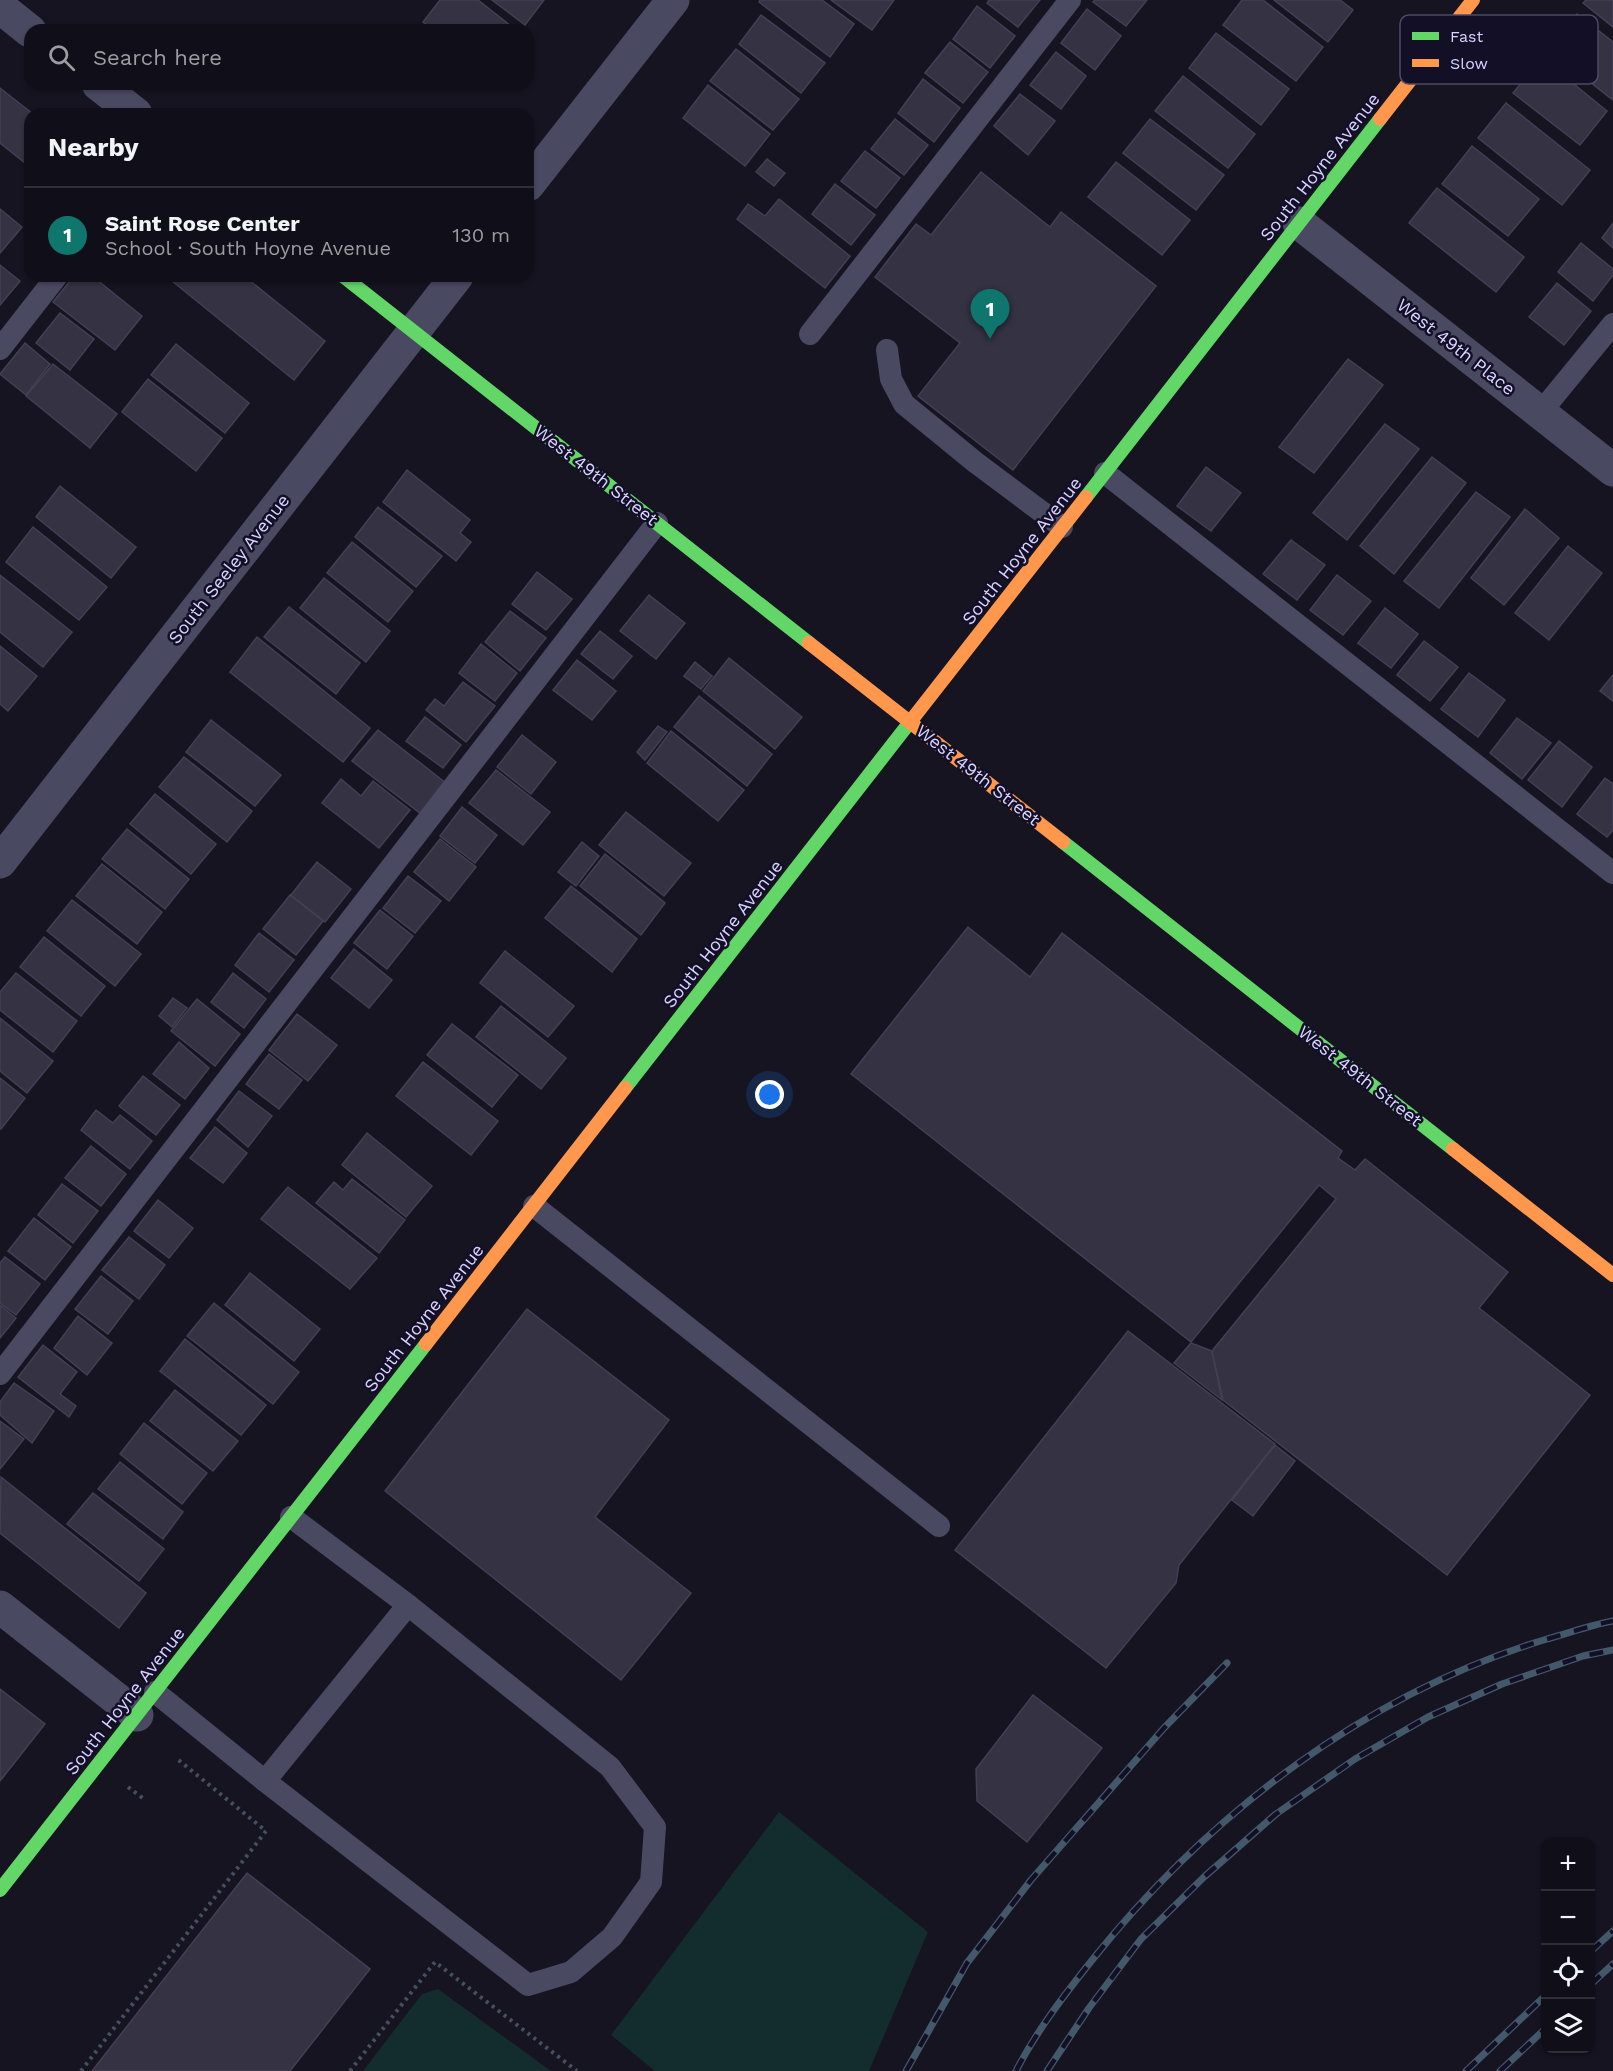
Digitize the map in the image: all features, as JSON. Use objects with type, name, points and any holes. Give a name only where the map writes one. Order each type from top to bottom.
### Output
[{"type":"street","points":[[534,177],[673,0]]},
{"type":"street","name":"South Hoyne Avenue","points":[[1461,15],[1473,0]]},
{"type":"street","points":[[0,7],[24,26]]},
{"type":"street","name":"South Hoyne Avenue","points":[[0,1890],[1407,84]]},
{"type":"street","points":[[106,90],[128,108]]},
{"type":"street","name":"West 49th Place","points":[[1299,223],[1613,470]]},
{"type":"street","name":"West 49th Street","points":[[351,282],[1613,1275]]},
{"type":"street","name":"South Seeley Avenue","points":[[0,862],[452,282]]},
{"type":"street","points":[[0,1607],[146,1703]]},
{"type":"lane","points":[[810,334],[1070,0]]},
{"type":"lane","points":[[0,349],[52,282]]},
{"type":"lane","points":[[1540,413],[1613,324]]},
{"type":"lane","points":[[887,350],[891,379],[904,404],[975,462],[1062,527]]},
{"type":"lane","points":[[1105,473],[1613,873]]},
{"type":"lane","points":[[0,1374],[657,523]]},
{"type":"lane","points":[[534,1206],[939,1526]]},
{"type":"lane","points":[[146,1703],[265,1781],[528,1985],[571,1972],[612,1937],[651,1882],[655,1827],[610,1767],[408,1605],[291,1517]]},
{"type":"lane","points":[[265,1781],[408,1605]]},
{"type":"path","points":[[81,2071],[266,1831],[176,1758]]},
{"type":"path","points":[[125,1785],[144,1799]]},
{"type":"path","points":[[350,2071],[435,1962],[577,2071]]},
{"type":"green space","points":[[779,1812],[928,1932],[869,2071],[655,2071],[611,2035]]},
{"type":"green space","points":[[438,1989],[551,2071],[363,2071],[422,1994]]},
{"type":"building","points":[[440,0],[478,0],[508,24],[426,24],[423,22]]},
{"type":"building","points":[[492,0],[544,0],[524,24]]},
{"type":"building","points":[[760,0],[822,0],[854,24],[830,57],[759,2]]},
{"type":"building","points":[[831,0],[894,0],[872,30]]},
{"type":"building","points":[[989,0],[1040,0],[1018,27],[987,3]]},
{"type":"building","points":[[1095,0],[1147,0],[1126,26],[1093,2]]},
{"type":"building","points":[[1242,0],[1263,0],[1323,47],[1296,81],[1223,25]]},
{"type":"building","points":[[1274,0],[1340,0],[1353,10],[1328,42]]},
{"type":"building","points":[[1586,0],[1613,0],[1613,27],[1583,3]]},
{"type":"building","points":[[977,6],[1015,36],[990,68],[953,39]]},
{"type":"building","points":[[1087,9],[1121,36],[1095,70],[1061,43]]},
{"type":"building","points":[[761,15],[825,63],[801,93],[739,44]]},
{"type":"building","points":[[1598,30],[1613,42],[1613,100],[1593,84],[1598,84]]},
{"type":"building","points":[[1216,33],[1289,89],[1261,125],[1189,68]]},
{"type":"building","points":[[950,42],[988,72],[963,103],[925,73]]},
{"type":"building","points":[[736,49],[799,99],[773,130],[710,81]]},
{"type":"building","points":[[1056,52],[1086,76],[1061,109],[1030,85]]},
{"type":"building","points":[[1183,76],[1255,134],[1228,168],[1155,111]]},
{"type":"building","points":[[923,79],[960,108],[934,142],[898,113]]},
{"type":"building","points":[[1520,84],[1574,84],[1607,111],[1580,145],[1513,93]]},
{"type":"building","points":[[708,85],[770,134],[745,166],[683,118]]},
{"type":"building","points":[[0,88],[25,108],[24,162],[0,143]]},
{"type":"building","points":[[1020,94],[1055,121],[1028,155],[994,126]]},
{"type":"building","points":[[1506,103],[1590,170],[1562,205],[1478,138]]},
{"type":"building","points":[[895,119],[928,145],[904,175],[871,149]]},
{"type":"building","points":[[1150,119],[1224,175],[1196,210],[1123,153]]},
{"type":"building","points":[[1472,146],[1539,199],[1508,236],[1442,184]]},
{"type":"building","points":[[865,151],[900,178],[876,208],[841,181]]},
{"type":"building","points":[[767,159],[785,173],[774,186],[756,172]]},
{"type":"building","points":[[1116,162],[1190,220],[1162,255],[1088,197]]},
{"type":"building","points":[[981,172],[1050,227],[1061,212],[1156,286],[1013,470],[918,396],[960,343],[875,277],[916,224],[931,235]]},
{"type":"building","points":[[835,184],[875,215],[851,245],[812,214]]},
{"type":"building","points":[[1437,188],[1524,257],[1496,292],[1409,223]]},
{"type":"building","points":[[779,199],[850,256],[825,288],[737,219],[748,204],[765,216]]},
{"type":"building","points":[[0,209],[22,227],[0,253]]},
{"type":"building","points":[[1613,223],[1613,248],[1602,238]]},
{"type":"building","points":[[1581,243],[1613,269],[1613,275],[1593,301],[1558,272]]},
{"type":"building","points":[[0,265],[20,281],[0,305]]},
{"type":"building","points":[[69,282],[100,282],[142,316],[115,350],[53,302]]},
{"type":"building","points":[[173,282],[251,282],[325,341],[294,380]]},
{"type":"building","points":[[1557,283],[1591,311],[1564,345],[1529,317]]},
{"type":"building","points":[[60,313],[94,339],[70,370],[36,343]]},
{"type":"building","points":[[25,343],[50,364],[26,395],[0,374]]},
{"type":"building","points":[[176,344],[249,403],[225,433],[151,375]]},
{"type":"building","points":[[1348,359],[1383,385],[1314,473],[1279,447]]},
{"type":"building","points":[[53,364],[117,414],[90,448],[26,396]]},
{"type":"building","points":[[148,379],[222,438],[196,471],[122,412]]},
{"type":"building","points":[[1385,424],[1419,449],[1347,540],[1313,513]]},
{"type":"building","points":[[1432,457],[1466,483],[1394,574],[1360,546]]},
{"type":"building","points":[[1206,467],[1241,493],[1211,531],[1177,506]]},
{"type":"building","points":[[407,470],[470,520],[460,533],[471,542],[456,561],[383,502]]},
{"type":"building","points":[[60,486],[136,547],[111,578],[36,517]]},
{"type":"building","points":[[1476,492],[1510,517],[1439,608],[1404,581]]},
{"type":"building","points":[[378,507],[442,556],[416,587],[355,537]]},
{"type":"building","points":[[1525,509],[1559,538],[1504,605],[1471,578]]},
{"type":"building","points":[[33,527],[107,587],[79,620],[6,562]]},
{"type":"building","points":[[1291,540],[1325,565],[1297,600],[1263,574]]},
{"type":"building","points":[[352,542],[413,591],[388,622],[327,573]]},
{"type":"building","points":[[1568,546],[1602,573],[1549,640],[1515,613]]},
{"type":"building","points":[[537,572],[572,599],[546,630],[512,604]]},
{"type":"building","points":[[0,575],[72,632],[43,667],[0,632]]},
{"type":"building","points":[[1337,575],[1371,601],[1343,635],[1310,610]]},
{"type":"building","points":[[324,578],[390,631],[366,662],[300,608]]},
{"type":"building","points":[[649,595],[685,623],[656,659],[620,631]]},
{"type":"building","points":[[289,607],[360,663],[336,694],[264,637]]},
{"type":"building","points":[[1385,608],[1418,634],[1391,668],[1358,643]]},
{"type":"building","points":[[510,611],[546,638],[520,671],[485,642]]},
{"type":"building","points":[[600,631],[632,656],[613,679],[581,654]]},
{"type":"building","points":[[257,637],[370,728],[343,762],[230,672]]},
{"type":"building","points":[[1424,641],[1458,667],[1430,701],[1397,675]]},
{"type":"building","points":[[481,644],[517,673],[495,701],[459,673]]},
{"type":"building","points":[[0,646],[37,676],[8,711],[0,704]]},
{"type":"building","points":[[729,658],[802,717],[775,749],[703,691]]},
{"type":"building","points":[[577,660],[616,691],[592,720],[553,690]]},
{"type":"building","points":[[695,662],[712,676],[701,689],[684,676]]},
{"type":"building","points":[[1469,673],[1505,700],[1478,737],[1441,709]]},
{"type":"building","points":[[1613,675],[1613,701],[1600,691]]},
{"type":"building","points":[[463,682],[495,706],[466,742],[426,710],[435,699],[444,706]]},
{"type":"building","points":[[699,696],[772,754],[747,786],[674,727]]},
{"type":"building","points":[[425,717],[461,745],[443,768],[406,741]]},
{"type":"building","points":[[1517,718],[1551,743],[1522,779],[1490,753]]},
{"type":"building","points":[[211,720],[281,775],[255,806],[186,752]]},
{"type":"building","points":[[658,726],[667,732],[645,760],[637,752]]},
{"type":"building","points":[[378,730],[446,783],[421,814],[352,761]]},
{"type":"building","points":[[671,731],[744,790],[718,821],[647,763]]},
{"type":"building","points":[[522,735],[556,762],[531,794],[497,767]]},
{"type":"building","points":[[1559,741],[1592,767],[1562,807],[1528,780]]},
{"type":"building","points":[[184,757],[252,811],[227,842],[159,787]]},
{"type":"building","points":[[496,770],[550,812],[523,845],[469,803]]},
{"type":"building","points":[[1605,778],[1613,784],[1613,830],[1607,837],[1577,814]]},
{"type":"building","points":[[341,779],[361,796],[373,781],[410,810],[379,848],[322,803]]},
{"type":"building","points":[[155,794],[216,844],[191,874],[130,824]]},
{"type":"building","points":[[462,807],[497,835],[475,863],[440,836]]},
{"type":"building","points":[[626,812],[691,863],[664,896],[599,845]]},
{"type":"building","points":[[127,829],[189,879],[165,909],[102,859]]},
{"type":"building","points":[[440,839],[476,867],[449,901],[414,872]]},
{"type":"building","points":[[582,842],[599,856],[576,886],[558,872]]},
{"type":"building","points":[[605,854],[665,903],[641,935],[580,886]]},
{"type":"building","points":[[317,862],[351,889],[325,922],[291,895]]},
{"type":"building","points":[[102,864],[162,912],[137,944],[76,896]]},
{"type":"building","points":[[408,876],[441,901],[415,933],[383,908]]},
{"type":"building","points":[[571,886],[637,939],[612,972],[545,918]]},
{"type":"building","points":[[290,895],[323,921],[296,955],[263,929]]},
{"type":"building","points":[[72,900],[141,954],[115,986],[47,931]]},
{"type":"building","points":[[380,910],[413,936],[387,969],[354,943]]},
{"type":"building","points":[[968,927],[1030,977],[1062,933],[1342,1151],[1338,1158],[1355,1170],[1365,1159],[1508,1272],[1479,1308],[1590,1395],[1447,1575],[1223,1400],[1212,1351],[1336,1199],[1319,1185],[1191,1342],[851,1074]]},
{"type":"building","points":[[259,933],[294,960],[269,992],[235,965]]},
{"type":"building","points":[[44,937],[105,986],[81,1016],[20,967]]},
{"type":"building","points":[[354,949],[392,980],[369,1008],[331,978]]},
{"type":"building","points":[[505,951],[574,1006],[548,1037],[480,983]]},
{"type":"building","points":[[16,973],[77,1021],[53,1052],[0,1010],[0,992]]},
{"type":"building","points":[[233,973],[266,999],[244,1028],[211,1002]]},
{"type":"building","points":[[173,998],[187,1008],[172,1027],[159,1016]]},
{"type":"building","points":[[197,999],[240,1034],[215,1066],[171,1031]]},
{"type":"building","points":[[501,1006],[566,1058],[541,1089],[476,1037]]},
{"type":"building","points":[[297,1014],[337,1045],[308,1081],[269,1050]]},
{"type":"building","points":[[0,1018],[53,1061],[27,1093],[0,1071]]},
{"type":"building","points":[[452,1024],[518,1075],[492,1107],[427,1055]]},
{"type":"building","points":[[179,1042],[209,1068],[185,1099],[153,1074]]},
{"type":"building","points":[[269,1054],[302,1080],[279,1109],[246,1084]]},
{"type":"building","points":[[423,1062],[498,1121],[471,1155],[396,1096]]},
{"type":"building","points":[[143,1076],[180,1105],[156,1135],[119,1106]]},
{"type":"building","points":[[0,1078],[25,1098],[1,1129],[0,1129]]},
{"type":"building","points":[[239,1091],[272,1116],[248,1147],[217,1120]]},
{"type":"building","points":[[96,1110],[113,1123],[120,1115],[152,1141],[130,1169],[81,1130]]},
{"type":"building","points":[[215,1127],[247,1153],[223,1183],[190,1158]]},
{"type":"building","points":[[367,1133],[432,1186],[406,1217],[342,1165]]},
{"type":"building","points":[[91,1146],[126,1174],[101,1206],[65,1178]]},
{"type":"building","points":[[352,1179],[405,1220],[379,1253],[316,1203],[334,1182],[343,1190]]},
{"type":"building","points":[[62,1184],[98,1211],[73,1243],[38,1215]]},
{"type":"building","points":[[288,1187],[377,1258],[350,1289],[261,1219]]},
{"type":"building","points":[[158,1200],[193,1228],[169,1258],[134,1231]]},
{"type":"building","points":[[34,1218],[71,1247],[45,1280],[8,1251]]},
{"type":"building","points":[[129,1237],[165,1265],[139,1299],[102,1270]]},
{"type":"building","points":[[5,1257],[40,1284],[16,1315],[0,1303],[0,1263]]},
{"type":"building","points":[[250,1273],[320,1329],[294,1361],[225,1305]]},
{"type":"building","points":[[101,1276],[133,1301],[108,1334],[75,1309]]},
{"type":"building","points":[[214,1303],[299,1372],[273,1404],[187,1336]]},
{"type":"building","points":[[0,1305],[16,1318],[0,1338]]},
{"type":"building","points":[[527,1309],[669,1420],[595,1517],[691,1593],[621,1680],[385,1491]]},
{"type":"building","points":[[78,1316],[112,1343],[87,1375],[54,1348]]},
{"type":"building","points":[[1128,1331],[1275,1444],[1179,1565],[1176,1583],[1106,1668],[955,1550]]},
{"type":"building","points":[[185,1339],[266,1405],[241,1435],[160,1371]]},
{"type":"building","points":[[1191,1343],[1212,1351],[1222,1400],[1174,1363]]},
{"type":"building","points":[[43,1345],[77,1372],[60,1394],[76,1406],[69,1417],[18,1377]]},
{"type":"building","points":[[14,1383],[54,1411],[32,1443],[0,1415],[0,1402]]},
{"type":"building","points":[[175,1390],[238,1441],[213,1471],[150,1421]]},
{"type":"building","points":[[0,1421],[24,1439],[0,1469]]},
{"type":"building","points":[[144,1423],[207,1473],[182,1504],[120,1454]]},
{"type":"building","points":[[1275,1445],[1295,1461],[1253,1516],[1232,1500]]},
{"type":"building","points":[[120,1462],[183,1512],[163,1539],[98,1489]]},
{"type":"building","points":[[1,1477],[146,1593],[119,1628],[0,1533]]},
{"type":"building","points":[[93,1493],[164,1549],[139,1581],[67,1524]]},
{"type":"building","points":[[0,1689],[45,1724],[0,1781]]},
{"type":"building","points":[[1033,1695],[1102,1748],[1027,1842],[977,1801],[976,1769]]},
{"type":"building","points":[[247,1873],[370,1969],[290,2071],[92,2071]]},
{"type":"railway","points":[[1016,2071],[1033,2041],[1062,1999],[1139,1906],[1188,1855],[1296,1764],[1355,1725],[1417,1691],[1481,1662],[1547,1639],[1613,1621]]},
{"type":"railway","points":[[1047,2071],[1089,2008],[1141,1939],[1204,1877],[1276,1814],[1355,1759],[1428,1717],[1502,1684],[1583,1656],[1613,1650]]},
{"type":"railway","points":[[906,2071],[967,1963],[1031,1880],[1164,1728],[1227,1663]]},
{"type":"railway","points":[[1595,1947],[1613,1931]]},
{"type":"railway","points":[[1595,1980],[1613,1964]]},
{"type":"railway","points":[[1466,2071],[1542,1999]]},
{"type":"railway","points":[[1500,2071],[1541,2033]]},
{"type":"traffic: fast","points":[[1086,497],[1380,119]]},
{"type":"traffic: fast","points":[[351,282],[809,643]]},
{"type":"traffic: fast","points":[[625,1088],[910,722]]},
{"type":"traffic: fast","points":[[1063,842],[1453,1149]]},
{"type":"traffic: fast","points":[[0,1890],[426,1344]]},
{"type":"traffic: slow","points":[[1461,15],[1473,0]]},
{"type":"traffic: slow","points":[[1380,119],[1407,84]]},
{"type":"traffic: slow","points":[[910,722],[1086,497]]},
{"type":"traffic: slow","points":[[809,643],[1063,842]]},
{"type":"traffic: slow","points":[[426,1344],[625,1088]]},
{"type":"traffic: slow","points":[[1453,1149],[1613,1275]]},
{"type":"place","name":"Saint Rose Center","points":[[990,339]]}]
